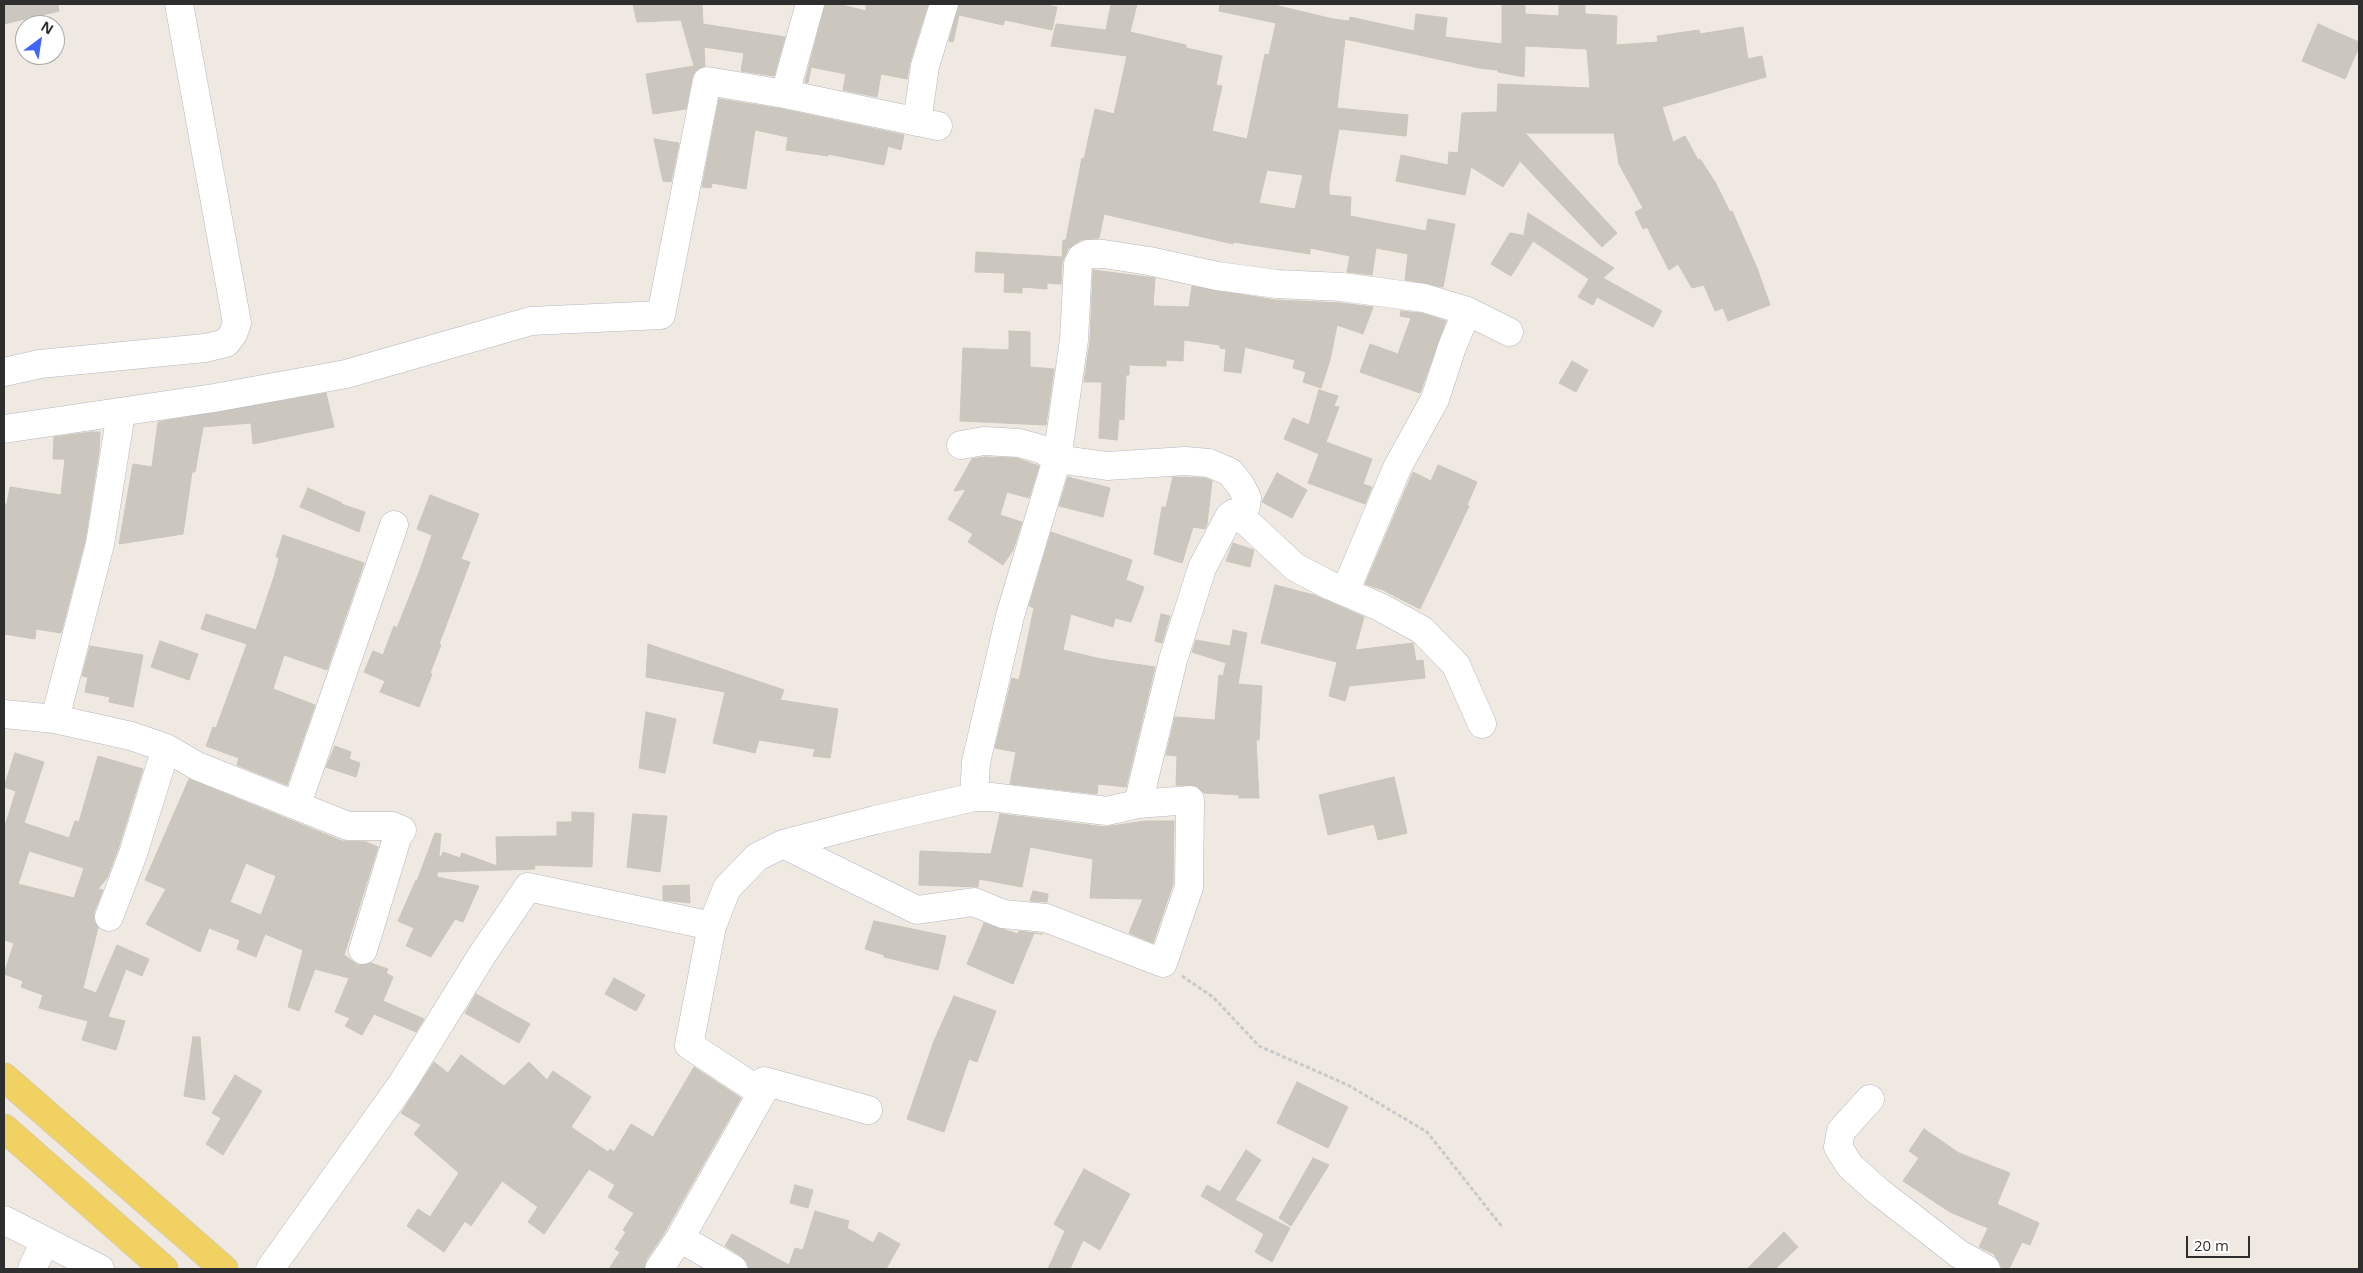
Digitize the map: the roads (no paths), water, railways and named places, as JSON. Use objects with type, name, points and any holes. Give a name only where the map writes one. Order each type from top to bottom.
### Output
[{"type":"main road","points":[[4,1077],[224,1269]]},
{"type":"main road","points":[[4,1128],[164,1269]]},
{"type":"street","points":[[4,372],[40,364],[204,348],[226,342],[235,328],[237,323],[179,4]]},
{"type":"street","points":[[785,94],[810,4]]},
{"type":"street","points":[[4,429],[121,413],[346,374],[531,321],[661,315],[706,81],[785,94],[928,124],[925,66],[944,4]]},
{"type":"street","points":[[974,797],[976,762],[1010,616],[1057,459],[1074,340],[1078,264],[1082,257],[1088,254],[1149,261],[1217,276],[1277,284],[1342,287],[1424,298],[1467,311],[1509,332]]},
{"type":"street","points":[[1345,592],[1397,468],[1435,399],[1452,346],[1467,311]]},
{"type":"street","points":[[55,719],[100,544],[121,413]]},
{"type":"street","points":[[961,445],[984,441],[1019,443],[1041,449],[1057,459],[1107,466],[1185,461],[1209,463],[1230,472],[1241,486],[1247,498],[1246,506],[1240,516]]},
{"type":"street","points":[[1138,804],[1173,660],[1202,568],[1229,517],[1234,513],[1240,516],[1295,567],[1380,607],[1422,630],[1456,665],[1482,724]]},
{"type":"street","points":[[297,804],[394,525]]},
{"type":"street","points":[[4,714],[55,719],[131,736],[166,748],[197,766],[297,804],[348,826],[392,826],[402,830],[397,838],[363,950]]},
{"type":"street","points":[[109,917],[133,854],[166,748]]},
{"type":"street","points":[[762,1093],[689,1045],[712,926],[727,888],[758,857],[783,844],[974,797],[991,797],[1107,811],[1138,804],[1190,800],[1189,887],[1163,963],[1046,918],[1003,914],[974,902],[917,910],[783,844]]},
{"type":"street","points":[[270,1269],[402,1084],[482,955],[528,887],[712,926]]},
{"type":"street","points":[[659,1269],[680,1238],[762,1093],[764,1081],[868,1110]]},
{"type":"street","points":[[1870,1099],[1841,1131],[1838,1146],[1850,1166],[1878,1192],[1959,1254],[1986,1269]]},
{"type":"street","points":[[4,1220],[100,1269]]},
{"type":"street","points":[[680,1238],[733,1269]]},
{"type":"street","points":[[32,1269],[45,1241]]}]
